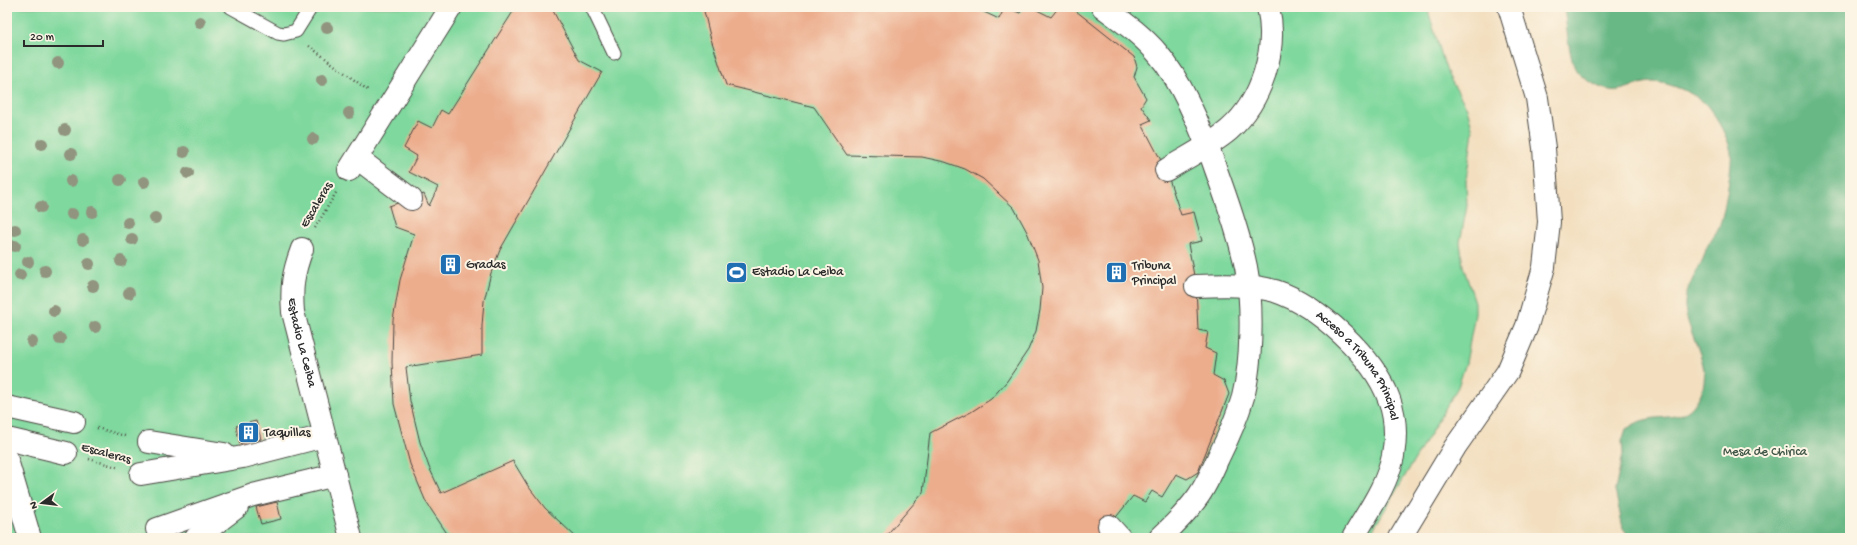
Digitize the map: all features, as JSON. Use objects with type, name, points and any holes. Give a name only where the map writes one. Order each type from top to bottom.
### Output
[{"type":"street","points":[[411,199],[353,164],[382,102],[451,7]]},
{"type":"street","points":[[1103,7],[1146,41],[1159,54],[1170,69],[1183,92],[1224,192],[1246,268],[1250,324],[1246,381],[1243,397],[1229,436],[1207,483],[1180,519],[1160,538]]},
{"type":"street","points":[[1166,170],[1229,129],[1246,111],[1257,91],[1266,68],[1271,46],[1272,28],[1268,7]]},
{"type":"street","points":[[1400,538],[1455,447],[1508,371],[1527,326],[1544,267],[1549,222],[1544,148],[1537,98],[1510,7]]},
{"type":"street","name":"Estadio La Ceiba","points":[[302,250],[295,268],[291,289],[293,312],[351,538]]},
{"type":"street","name":"Acceso a Tribuna Principal","points":[[1196,286],[1248,287],[1275,292],[1290,297],[1304,304],[1342,334],[1358,351],[1373,371],[1389,399],[1393,414],[1395,436],[1393,457],[1387,475],[1353,538]]},
{"type":"street","points":[[7,407],[74,422]]},
{"type":"street","points":[[141,474],[243,457],[324,436]]},
{"type":"street","points":[[7,439],[66,453]]},
{"type":"street","points":[[149,442],[243,457]]},
{"type":"street","points":[[7,460],[30,538]]},
{"type":"street","points":[[157,529],[253,495],[335,475]]},
{"type":"street","points":[[196,538],[253,495]]},
{"type":"lane","points":[[231,7],[273,31],[284,34],[296,31],[311,7]]},
{"type":"lane","points":[[592,7],[614,52]]},
{"type":"path","points":[[290,33],[382,102]]},
{"type":"path","name":"Escaleras","points":[[302,250],[353,164]]},
{"type":"path","name":"Escaleras","points":[[74,422],[149,442]]},
{"type":"path","name":"Escaleras","points":[[66,453],[141,474]]},
{"type":"green space","name":"Estadio La Ceiba","points":[[7,7],[1427,7],[1448,75],[1467,108],[1473,131],[1466,181],[1467,206],[1460,242],[1463,266],[1475,302],[1475,314],[1466,363],[1458,387],[1368,538],[7,538]]},
{"type":"green space","name":"Mesa de Chirica","points":[[1564,7],[1850,7],[1850,538],[1630,538],[1623,528],[1615,490],[1623,454],[1622,441],[1626,429],[1637,422],[1653,418],[1681,415],[1687,412],[1693,407],[1703,388],[1703,365],[1687,319],[1685,300],[1688,288],[1703,259],[1706,248],[1718,230],[1721,221],[1726,201],[1731,152],[1719,123],[1709,108],[1699,98],[1692,94],[1667,84],[1653,82],[1622,89],[1608,90],[1599,87],[1580,75],[1576,70],[1571,57]]},
{"type":"building","name":"Gradas","points":[[516,7],[551,7],[579,60],[602,72],[500,250],[491,273],[484,301],[482,355],[406,367],[410,401],[420,442],[441,493],[513,461],[528,486],[545,508],[577,538],[450,538],[426,502],[410,464],[394,404],[392,362],[393,320],[400,280],[414,234],[395,227],[389,206],[424,194],[429,206],[438,187],[409,172],[417,156],[404,148],[418,121],[432,128],[441,110],[448,114]]},
{"type":"building","name":"Tribuna Principal","points":[[703,7],[973,7],[999,19],[1005,7],[1020,13],[1024,7],[1031,7],[1051,17],[1059,7],[1071,7],[1134,57],[1137,67],[1134,77],[1146,98],[1141,106],[1151,120],[1142,124],[1166,170],[1181,215],[1194,212],[1202,241],[1188,244],[1196,286],[1198,330],[1208,332],[1205,348],[1216,353],[1213,375],[1224,381],[1229,394],[1198,472],[1187,479],[1176,474],[1162,497],[1152,491],[1145,502],[1133,496],[1109,526],[1094,538],[884,538],[923,493],[930,433],[971,412],[991,399],[1007,381],[1028,350],[1036,331],[1040,310],[1042,288],[1038,260],[1027,232],[1014,208],[983,179],[965,169],[945,162],[922,157],[847,155],[814,107],[726,85],[710,36]]},
{"type":"building","name":"Taquillas","points":[[256,421],[261,439],[240,444],[236,426]]},
{"type":"building","points":[[277,502],[281,519],[261,524],[256,507]]},
{"type":"place","name":"Gradas","points":[[450,265]]},
{"type":"place","name":"Estadio La Ceiba","points":[[736,272]]},
{"type":"place","name":"Tribuna Principal","points":[[1117,273]]},
{"type":"place","name":"Taquillas","points":[[248,433]]}]
